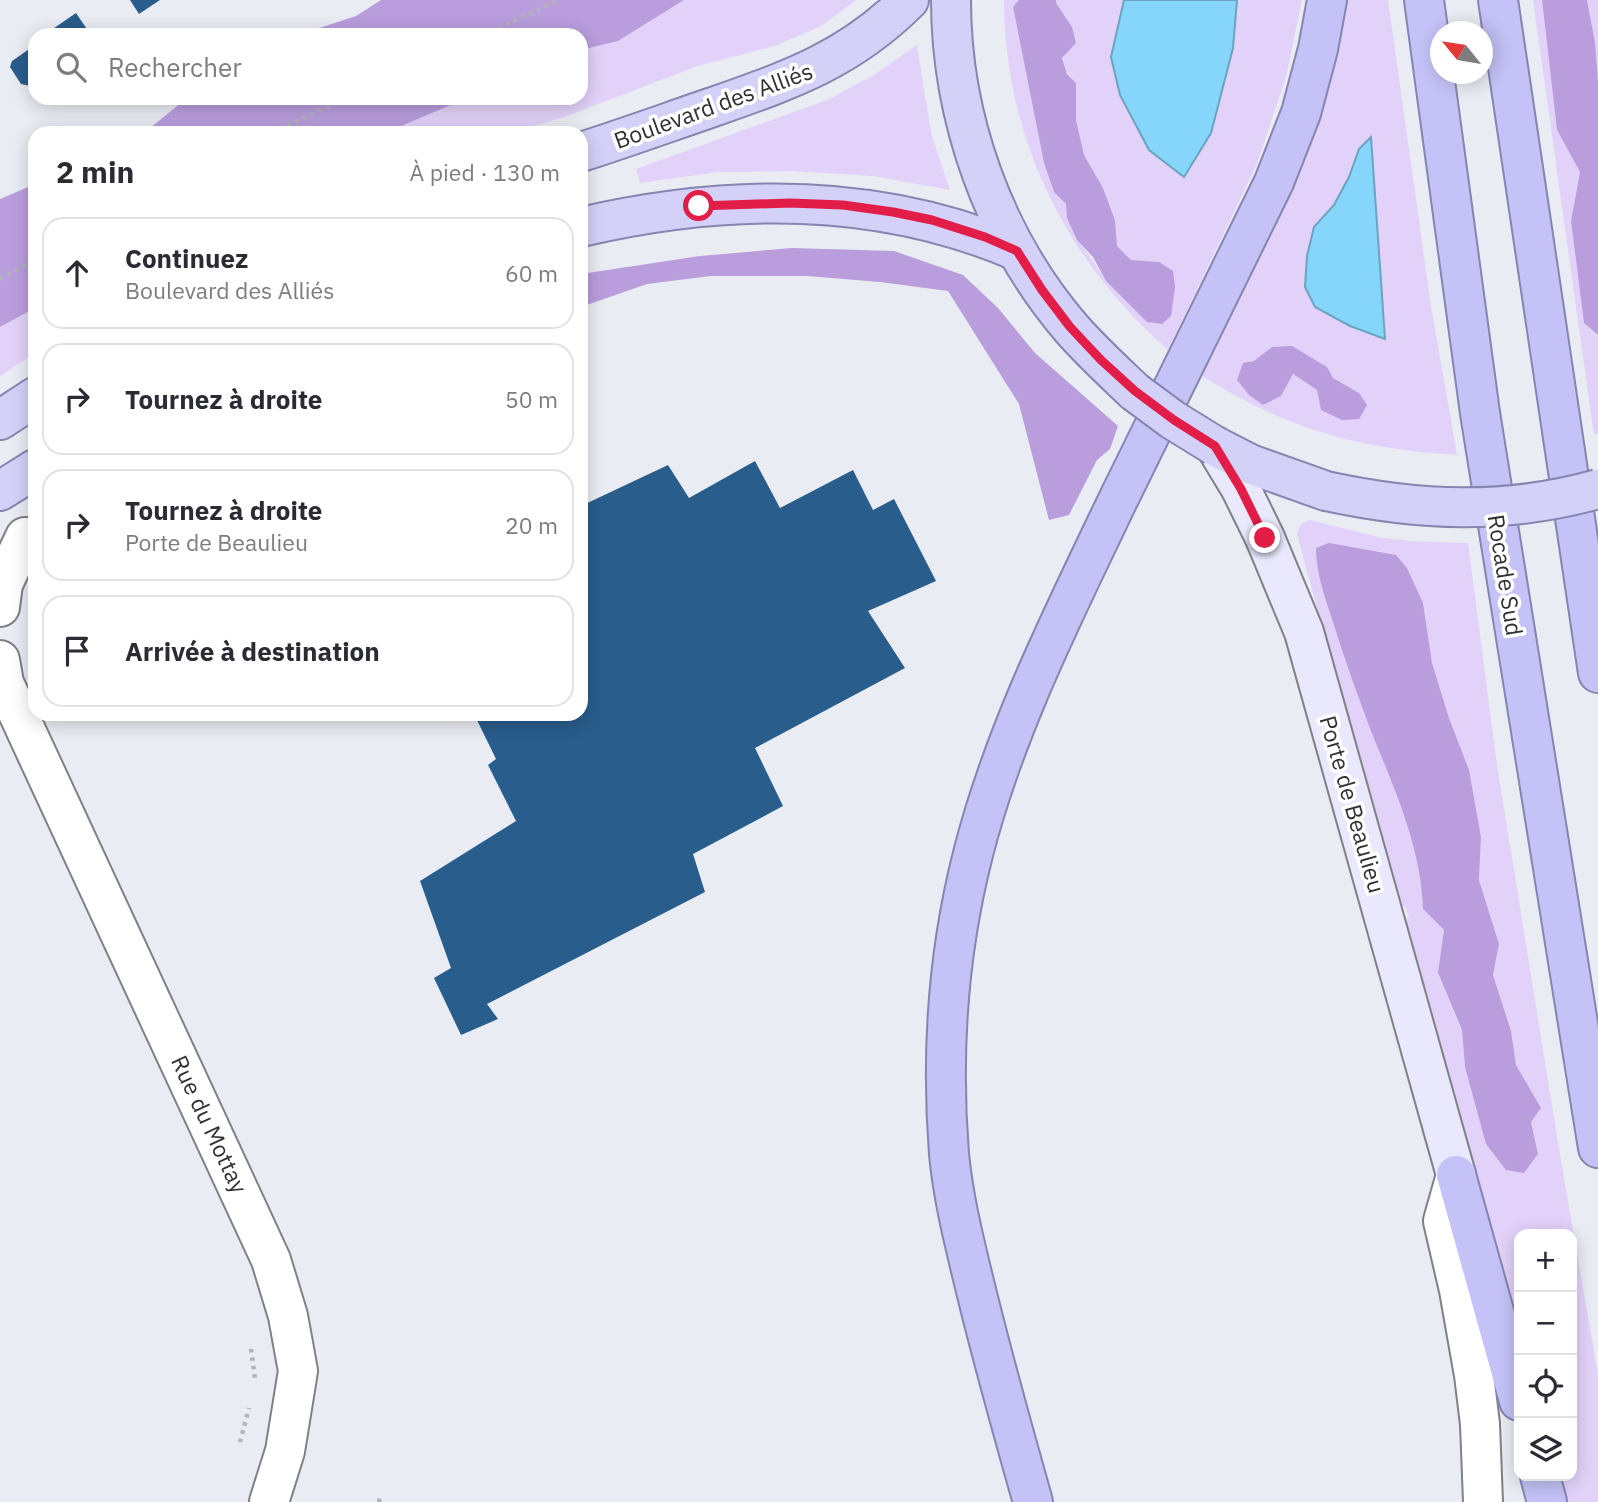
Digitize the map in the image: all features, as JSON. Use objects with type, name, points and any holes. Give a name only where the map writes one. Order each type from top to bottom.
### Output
[{"type":"highway","points":[[1033,1502],[981,1312],[963,1237],[950,1157],[946,1090],[947,1010],[957,930],[973,856],[990,796],[1021,711],[1076,588],[1274,182],[1301,113],[1318,49],[1327,0]]},
{"type":"highway","name":"Rocade Sud","points":[[1424,0],[1480,413],[1598,1148]]},
{"type":"highway","points":[[1498,0],[1598,673]]},
{"type":"highway","points":[[1456,1175],[1514,1383]]},
{"type":"highway","points":[[1541,1481],[1547,1502]]},
{"type":"main road","name":"Boulevard des Alliés","points":[[588,150],[778,84],[819,67],[861,41],[909,0]]},
{"type":"main road","points":[[951,0],[955,63],[971,141],[993,203],[1017,251],[1042,290],[1070,327],[1135,391],[1215,446],[1263,469],[1326,491],[1408,506],[1450,508],[1534,503],[1598,489]]},
{"type":"main road","points":[[588,225],[623,217],[699,206],[779,203],[843,205],[932,220],[985,237],[1017,251]]},
{"type":"main road","points":[[0,420],[28,402]]},
{"type":"main road","name":"Porte de Beaulieu","points":[[1215,446],[1241,489],[1265,538],[1304,632],[1456,1175]]},
{"type":"main road","points":[[0,491],[28,473]]},
{"type":"street","points":[[0,607],[4,584],[20,541]]},
{"type":"street","name":"Rue du Mottay","points":[[0,660],[4,683],[230,1168],[275,1271],[288,1315],[298,1371],[285,1451],[269,1502]]},
{"type":"street","points":[[0,723],[41,764]]},
{"type":"street","points":[[1456,1175],[1443,1220],[1474,1375],[1482,1451],[1483,1502]]},
{"type":"path","points":[[497,28],[559,0]]},
{"type":"path","points":[[287,126],[331,105]]},
{"type":"path","points":[[0,279],[28,264]]},
{"type":"shaded area","points":[[381,0],[684,0],[618,41],[588,48],[588,28],[319,28],[356,16]]},
{"type":"shaded area","points":[[684,0],[857,0],[821,26],[775,46],[698,66],[534,126],[401,126],[451,105],[588,105],[588,48],[618,41]]},
{"type":"shaded area","points":[[1004,0],[1019,0],[1013,7],[1044,163],[1054,192],[1066,204],[1067,215],[1075,235],[1106,281],[1159,262],[1131,260],[1117,246],[1115,219],[1103,188],[1084,155],[1076,120],[1076,83],[1064,63],[1064,50],[1072,27],[1056,0],[1124,0],[1123,3],[1233,48],[1237,0],[1302,0],[1286,77],[1257,164],[1168,350],[1132,315],[1099,277],[1071,236],[1048,193],[1029,147],[1015,100],[1007,50]]},
{"type":"shaded area","points":[[1019,0],[1056,0],[1072,27],[1076,43],[1062,58],[1067,74],[1076,83],[1076,120],[1084,155],[1103,188],[1115,220],[1117,246],[1131,260],[1159,262],[1173,271],[1175,287],[1171,316],[1162,324],[1147,322],[1106,281],[1093,257],[1077,240],[1067,218],[1066,204],[1054,192],[1044,163],[1013,7]]},
{"type":"shaded area","points":[[1345,0],[1388,0],[1431,306],[1457,455],[1385,447],[1321,432],[1261,408],[1197,373]],"holes":[[[1371,137],[1385,338],[1350,326],[1315,307],[1314,227],[1334,205],[1349,177],[1359,149]],[[1254,361],[1333,378],[1359,393],[1317,390],[1293,374],[1281,396],[1243,363]]]},
{"type":"shaded area","points":[[1533,0],[1542,0],[1557,130],[1580,172],[1571,221],[1584,323],[1598,336],[1598,433],[1594,435]]},
{"type":"shaded area","points":[[1542,0],[1587,0],[1595,42],[1598,81],[1598,335],[1584,323],[1571,221],[1580,172],[1557,130]]},
{"type":"shaded area","points":[[1587,0],[1598,0],[1598,81],[1595,42]]},
{"type":"shaded area","points":[[917,45],[931,133],[950,190],[873,176],[792,171],[718,172],[640,183],[636,169],[827,100],[874,75]]},
{"type":"shaded area","points":[[178,105],[451,105],[401,126],[153,126]]},
{"type":"shaded area","points":[[28,187],[28,312],[0,327],[0,199]]},
{"type":"shaded area","points":[[792,248],[894,251],[963,275],[998,308],[1035,353],[1118,426],[1110,449],[1097,460],[1069,515],[1049,520],[1019,404],[948,291],[807,276],[711,276],[647,284],[588,305],[588,273],[700,256]]},
{"type":"shaded area","points":[[28,312],[28,358],[0,376],[0,327]]},
{"type":"shaded area","points":[[1292,346],[1327,367],[1333,378],[1359,393],[1367,405],[1359,419],[1342,420],[1321,410],[1317,390],[1293,374],[1281,396],[1263,405],[1249,395],[1237,380],[1243,363],[1254,361],[1272,347]]},
{"type":"shaded area","points":[[1310,520],[1383,538],[1468,543],[1497,765],[1573,1229],[1514,1229],[1514,1315],[1403,919],[1409,918],[1405,906],[1399,907],[1297,532],[1301,524]],"holes":[[[1423,603],[1432,663],[1469,770],[1481,837],[1479,880],[1499,944],[1493,975],[1511,1031],[1516,1065],[1541,1108],[1531,1122],[1538,1154],[1465,1067],[1462,1031],[1438,974],[1444,930],[1423,909],[1412,840],[1371,730]]]},
{"type":"shaded area","points":[[1329,543],[1396,555],[1407,568],[1423,603],[1432,663],[1469,770],[1481,837],[1479,880],[1499,944],[1493,975],[1511,1031],[1516,1065],[1541,1108],[1531,1122],[1538,1154],[1524,1173],[1506,1170],[1486,1144],[1465,1067],[1462,1030],[1438,973],[1444,930],[1423,909],[1412,840],[1356,692],[1322,587],[1316,548]]},
{"type":"shaded area","points":[[1577,1253],[1598,1374],[1598,1502],[1565,1502],[1559,1481],[1577,1481]]},
{"type":"water","points":[[1124,0],[1237,0],[1233,48],[1211,133],[1184,177],[1149,150],[1120,95],[1111,57]]},
{"type":"water","points":[[1371,137],[1385,339],[1350,326],[1315,307],[1305,287],[1307,256],[1314,227],[1334,205],[1349,177],[1359,149]]},
{"type":"building","points":[[130,0],[160,0],[139,14]]},
{"type":"building","points":[[76,13],[86,28],[54,28]]},
{"type":"building","points":[[28,50],[28,86],[21,84],[10,67],[12,61]]},
{"type":"building","points":[[755,461],[780,508],[853,470],[873,510],[894,499],[936,581],[868,611],[905,668],[755,748],[783,806],[693,854],[705,892],[487,1004],[498,1019],[461,1035],[434,978],[451,968],[420,881],[516,821],[488,765],[496,759],[477,721],[588,721],[588,503],[668,465],[689,498]]},
{"type":"route","points":[[699,206],[790,203],[843,205],[893,212],[932,220],[985,237],[1017,251],[1070,327],[1101,360],[1135,391],[1215,446],[1241,489],[1265,538]]}]
